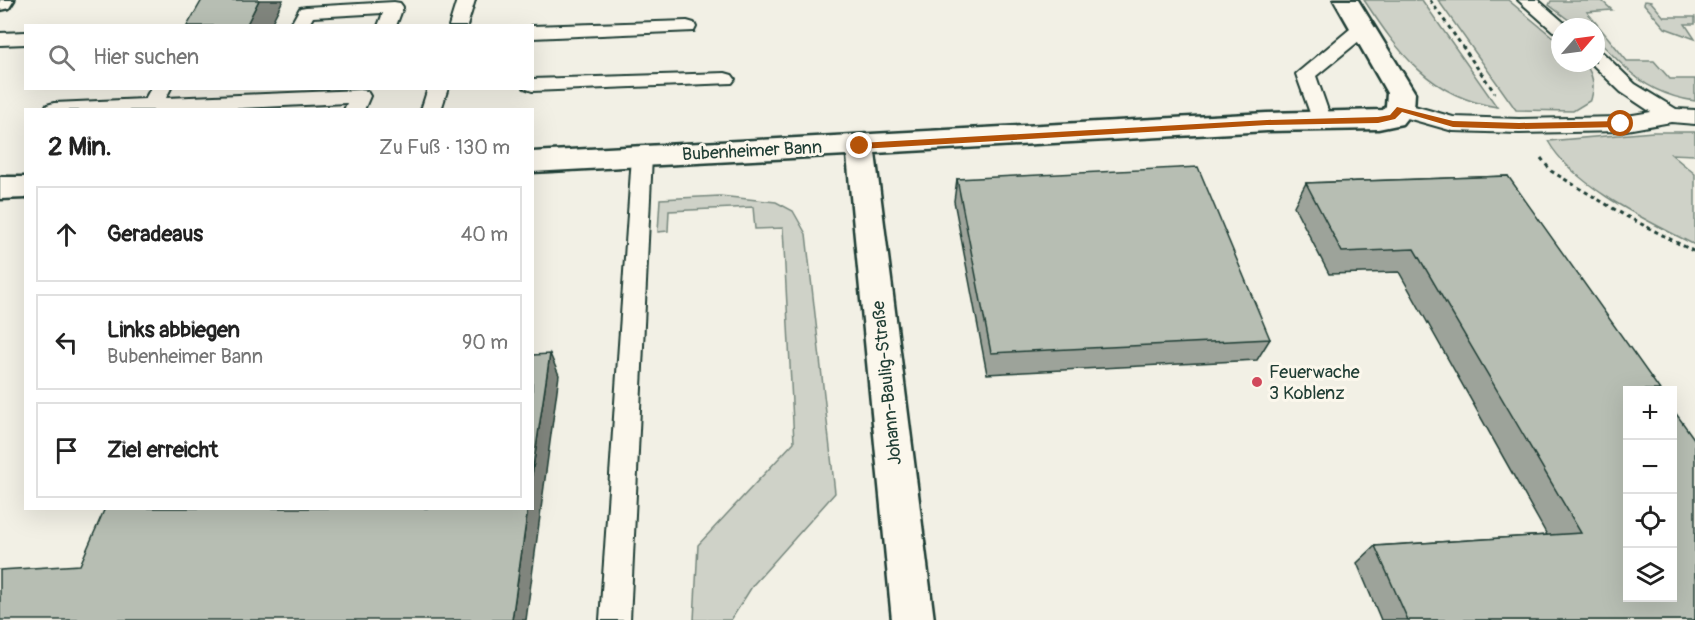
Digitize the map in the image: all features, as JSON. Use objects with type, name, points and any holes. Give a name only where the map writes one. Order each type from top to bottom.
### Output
[{"type":"street","points":[[1346,0],[1401,93],[1400,109]]},
{"type":"street","name":"Bubenheimer Bann","points":[[534,162],[1255,123],[1378,120],[1392,117],[1400,109]]},
{"type":"street","name":"Johann-Baulig-Straße","points":[[860,146],[913,620]]},
{"type":"street","points":[[0,188],[24,187]]},
{"type":"lane","points":[[459,24],[466,0]]},
{"type":"lane","points":[[1527,0],[1551,20]]},
{"type":"lane","points":[[300,24],[306,12],[394,7],[388,24]]},
{"type":"lane","points":[[534,32],[687,27]]},
{"type":"lane","points":[[1322,122],[1305,74],[1363,28]]},
{"type":"lane","points":[[0,39],[24,38]]},
{"type":"lane","points":[[1605,66],[1628,88],[1671,115]]},
{"type":"lane","points":[[534,85],[725,80]]},
{"type":"lane","points":[[42,108],[53,90]]},
{"type":"lane","points":[[432,108],[437,90]]},
{"type":"lane","points":[[70,108],[156,97],[264,94],[359,98]]},
{"type":"lane","points":[[1400,109],[1453,124],[1519,126],[1621,124],[1671,115],[1695,117]]},
{"type":"lane","points":[[615,620],[642,156]]},
{"type":"path","points":[[1430,0],[1551,171],[1624,215],[1695,252]]},
{"type":"shaded area","points":[[1364,0],[1422,0],[1497,107],[1473,102],[1453,94],[1418,70],[1390,38]]},
{"type":"shaded area","points":[[1438,0],[1508,0],[1551,36],[1551,72],[1590,72],[1593,80],[1591,100],[1573,111],[1516,110]]},
{"type":"shaded area","points":[[1551,1],[1602,1],[1612,10],[1587,12],[1592,18],[1566,18],[1549,5]]},
{"type":"shaded area","points":[[1645,1],[1651,2],[1664,17],[1695,17],[1695,24],[1685,24],[1695,39],[1665,28],[1644,4]]},
{"type":"shaded area","points":[[1605,34],[1627,61],[1654,61],[1670,79],[1695,79],[1695,101],[1675,97],[1648,85],[1631,73],[1607,49]]},
{"type":"shaded area","points":[[1653,132],[1695,132],[1695,155],[1671,154],[1695,174],[1695,245],[1635,214],[1594,188],[1560,158],[1548,141]]},
{"type":"shaded area","points":[[720,196],[776,202],[793,211],[806,234],[835,493],[753,585],[731,620],[694,620],[698,545],[794,442],[783,228],[755,229],[753,207],[669,211],[668,231],[658,232],[660,199]]},
{"type":"building","points":[[202,0],[259,0],[247,24],[188,24]]},
{"type":"building","points":[[1198,167],[1270,339],[991,353],[957,179]]},
{"type":"building","points":[[1508,176],[1657,386],[1623,386],[1623,602],[1677,602],[1677,415],[1695,440],[1695,620],[1408,620],[1375,546],[1581,533],[1414,249],[1342,252],[1306,183]]},
{"type":"building","points":[[550,354],[534,462],[534,355]]},
{"type":"building","points":[[104,510],[528,510],[512,620],[0,620],[0,570],[80,565]]},
{"type":"place","name":"Feuerwache 3 Koblenz","points":[[1257,382]]},
{"type":"route","points":[[860,146],[1267,123],[1378,120],[1392,117],[1400,109],[1425,118],[1453,124],[1519,126],[1621,124]]}]
